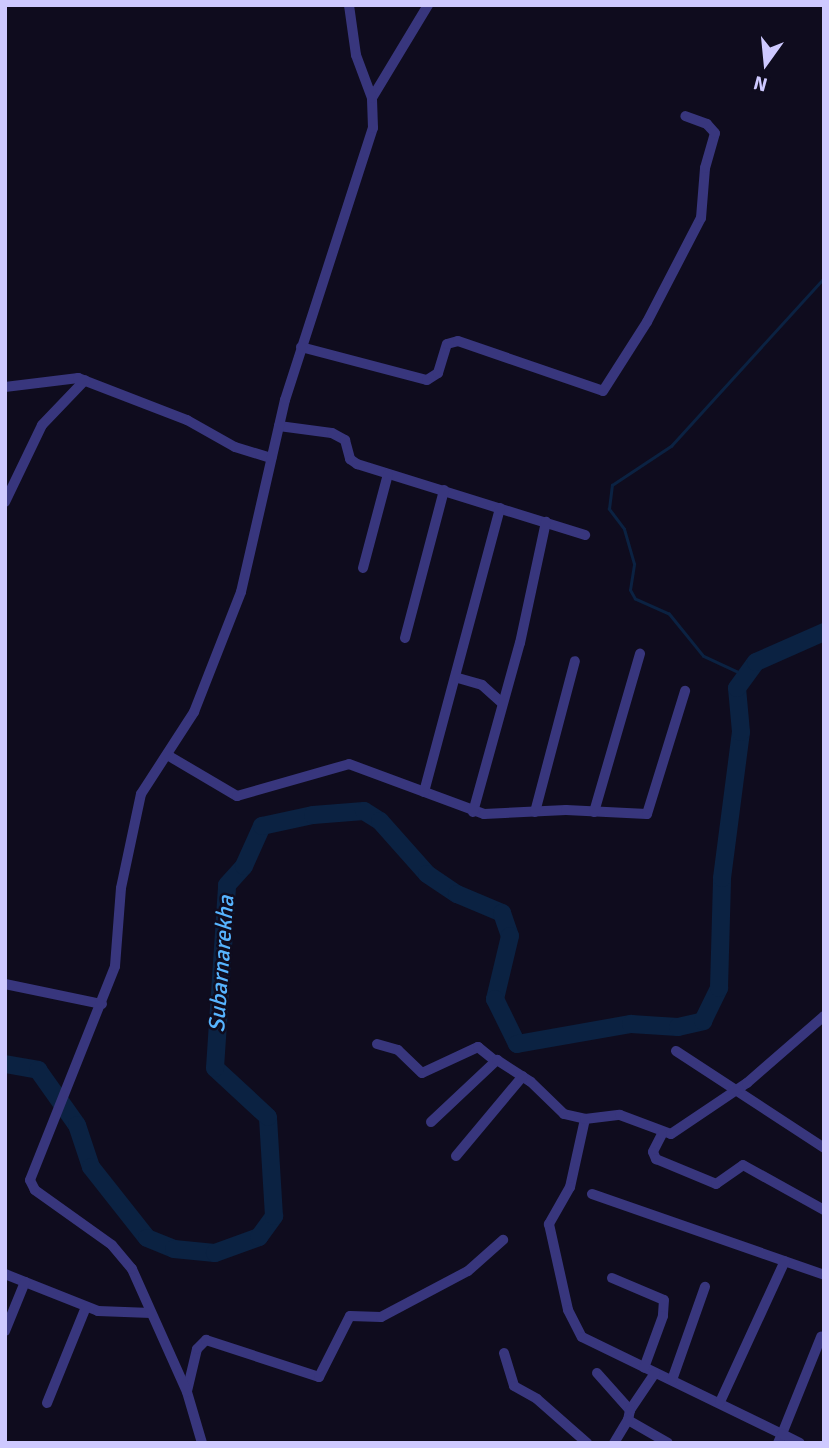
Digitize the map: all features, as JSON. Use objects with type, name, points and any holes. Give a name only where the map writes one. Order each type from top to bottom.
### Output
[{"type":"street","points":[[202,1443],[187,1392],[126,1261],[104,1238],[35,1190],[30,1180],[102,1004],[118,948],[121,888],[141,794],[169,756],[194,712],[234,612],[301,347],[373,128],[372,98],[356,55],[349,5]]},
{"type":"street","points":[[372,98],[428,5]]},
{"type":"street","points":[[301,347],[427,380],[436,376],[447,344],[458,341],[603,391],[653,312],[701,218],[705,168],[715,133],[707,124],[685,116]]},
{"type":"street","points":[[5,387],[55,378],[85,380],[187,420],[235,447],[271,458]]},
{"type":"street","points":[[6,501],[42,425],[85,380]]},
{"type":"street","points":[[279,426],[339,435],[352,461],[585,535]]},
{"type":"street","points":[[363,568],[388,474]]},
{"type":"street","points":[[405,638],[444,490]]},
{"type":"street","points":[[424,792],[458,678],[500,508]]},
{"type":"street","points":[[473,812],[546,522]]},
{"type":"street","points":[[594,812],[640,654]]},
{"type":"street","points":[[535,812],[575,661]]},
{"type":"street","points":[[458,678],[482,685],[502,703]]},
{"type":"street","points":[[169,756],[237,796],[349,764],[473,812],[650,812],[685,691]]},
{"type":"street","points":[[5,984],[102,1004]]},
{"type":"street","points":[[377,1044],[398,1050],[422,1073],[478,1047],[494,1060],[523,1076],[564,1114],[585,1119],[620,1115],[662,1134],[675,1133],[734,1092],[824,1016]]},
{"type":"street","points":[[676,1051],[734,1092],[824,1148]]},
{"type":"street","points":[[431,1122],[494,1060]]},
{"type":"street","points":[[456,1156],[523,1076]]},
{"type":"street","points":[[585,1119],[570,1187],[549,1224],[561,1282],[582,1337],[720,1402],[780,1438],[800,1443]]},
{"type":"street","points":[[662,1134],[653,1152],[656,1159],[716,1184],[743,1165],[824,1210]]},
{"type":"street","points":[[592,1194],[824,1275]]},
{"type":"street","points":[[187,1392],[197,1349],[206,1340],[319,1377],[350,1316],[381,1317],[468,1271],[503,1240]]},
{"type":"street","points":[[720,1402],[785,1261]]},
{"type":"street","points":[[5,1273],[86,1307],[110,1314],[151,1313]]},
{"type":"street","points":[[612,1278],[664,1300],[663,1316],[644,1368]]},
{"type":"street","points":[[5,1331],[25,1282]]},
{"type":"street","points":[[672,1380],[705,1287]]},
{"type":"street","points":[[47,1403],[86,1307]]},
{"type":"street","points":[[780,1438],[821,1337]]},
{"type":"street","points":[[504,1353],[514,1386],[537,1399],[587,1443]]},
{"type":"street","points":[[597,1373],[629,1415],[653,1439],[668,1443]]},
{"type":"street","points":[[614,1443],[656,1373]]},
{"type":"waterway","points":[[746,676],[703,656],[669,614],[635,599],[630,590],[634,564],[624,529],[609,509],[612,485],[671,446],[824,278]]},
{"type":"waterway","name":"Subarnarekha","points":[[5,1064],[38,1070],[77,1125],[91,1167],[147,1238],[174,1249],[215,1253],[259,1237],[274,1216],[268,1117],[215,1068],[227,885],[244,866],[262,826],[313,815],[364,811],[380,821],[427,874],[457,894],[502,913],[510,936],[495,999],[517,1044],[631,1024],[678,1027],[703,1021],[719,988],[722,878],[741,732],[737,688],[756,662],[824,632]]}]
